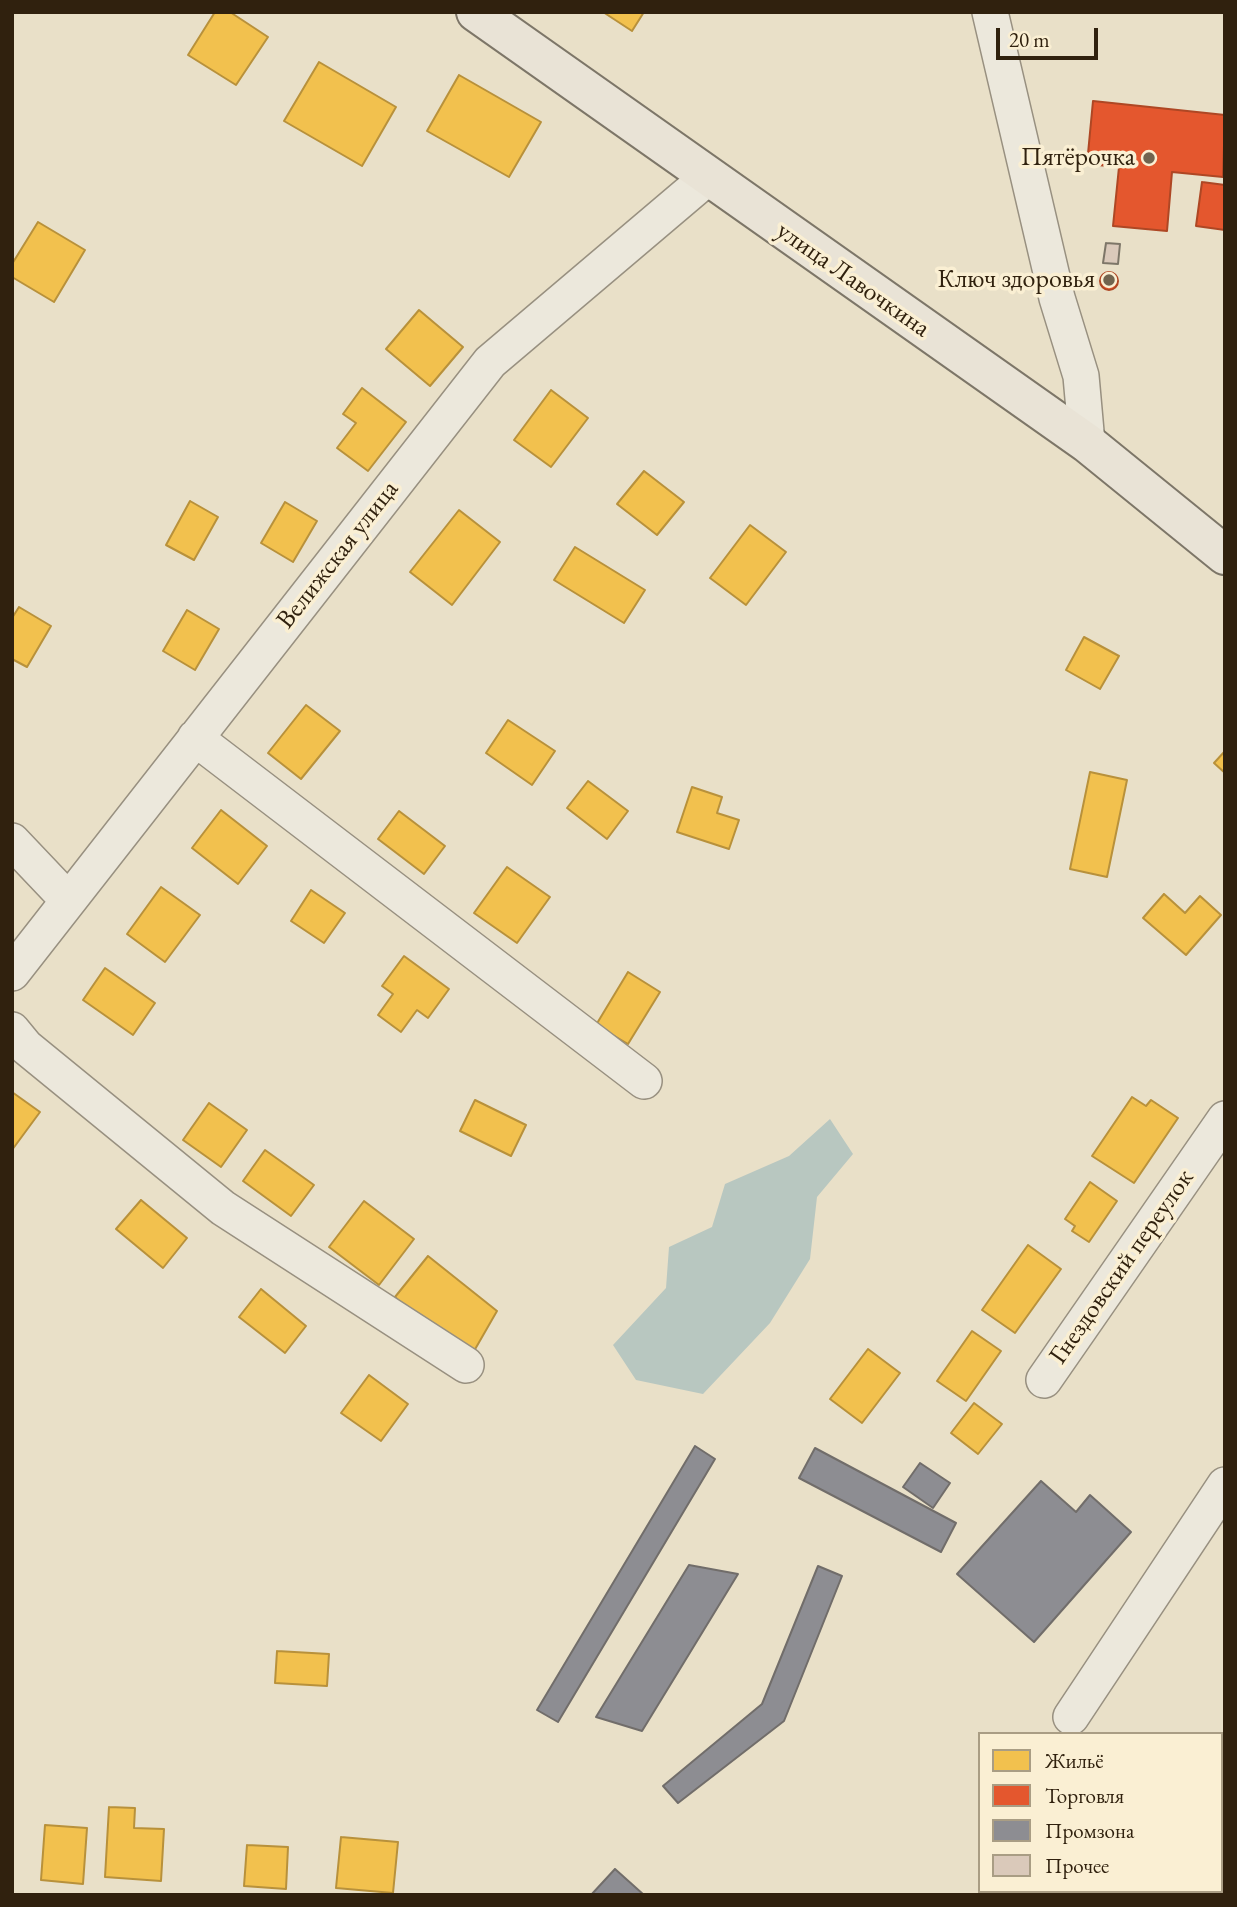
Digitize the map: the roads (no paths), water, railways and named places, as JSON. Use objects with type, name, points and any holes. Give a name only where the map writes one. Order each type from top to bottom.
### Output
[{"type":"main road","name":"улица Лавочкина","points":[[476,12],[707,178],[1087,443],[1225,555]]},
{"type":"street","points":[[990,12],[1057,298],[1081,376],[1087,443]]},
{"type":"street","name":"Велижская улица","points":[[12,973],[490,362],[707,178]]},
{"type":"street","points":[[195,738],[644,1081]]},
{"type":"street","points":[[12,841],[68,900]]},
{"type":"street","points":[[12,1030],[26,1047],[223,1208],[466,1365]]},
{"type":"street","name":"Гнездовский переулок","points":[[1044,1380],[1225,1119]]},
{"type":"street","points":[[1071,1717],[1225,1485]]},
{"type":"place","name":"Пятёрочка","points":[[1149,158]]},
{"type":"place","name":"Ключ здоровья","points":[[1109,280]]}]
